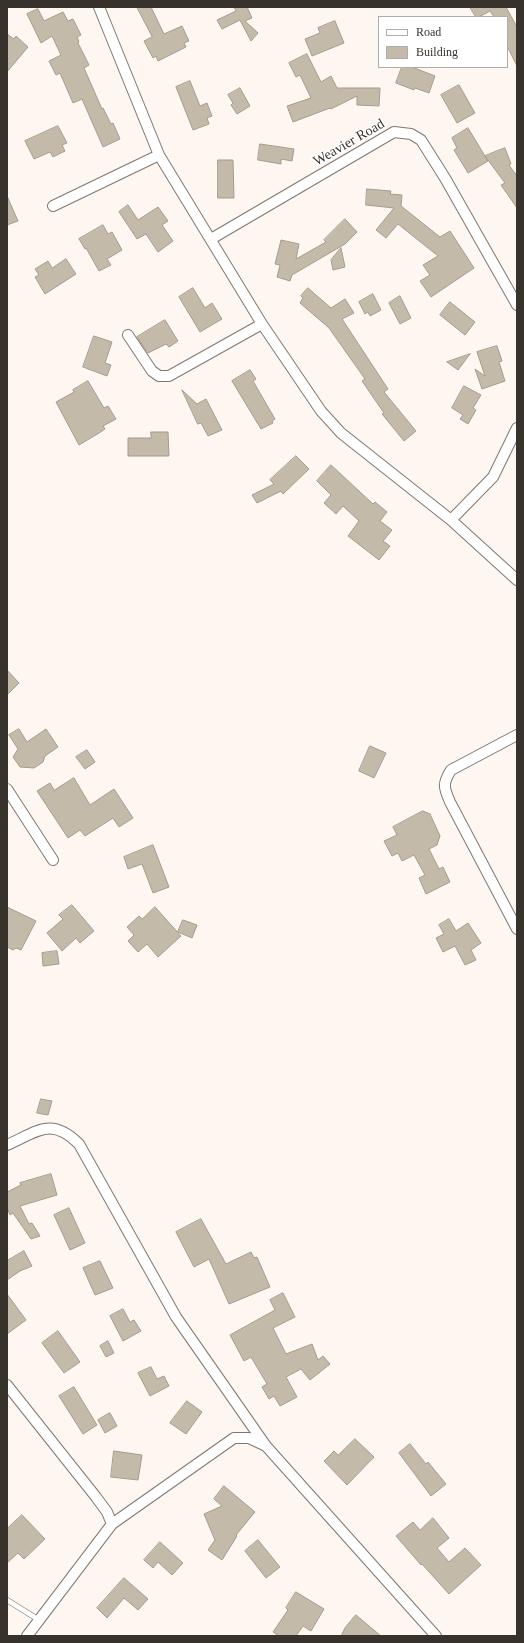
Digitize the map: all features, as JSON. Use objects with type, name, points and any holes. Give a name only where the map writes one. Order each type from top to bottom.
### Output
[{"type":"street","points":[[99,7],[159,155],[262,324],[321,411],[341,433],[451,520],[517,580]]},
{"type":"street","name":"Weavier Road","points":[[211,239],[394,132],[407,133],[421,140],[425,146],[445,178],[517,305]]},
{"type":"street","points":[[52,206],[159,155]]},
{"type":"street","points":[[128,335],[152,371],[159,376],[168,376],[262,324]]},
{"type":"street","points":[[451,520],[493,477],[517,428]]},
{"type":"street","points":[[517,735],[451,770],[446,778],[444,788],[517,929]]},
{"type":"street","points":[[7,789],[53,860]]},
{"type":"street","points":[[7,1145],[48,1127],[63,1130],[79,1144],[176,1317],[266,1446],[436,1636]]},
{"type":"street","points":[[7,1385],[96,1497],[107,1512],[112,1524]]},
{"type":"street","points":[[27,1636],[112,1524],[234,1438],[249,1438],[266,1446]]},
{"type":"lane","points":[[7,1600],[39,1620]]},
{"type":"building","points":[[137,7],[151,7],[164,34],[182,26],[189,41],[184,43],[186,47],[158,61],[156,56],[153,58],[144,41],[152,37]]},
{"type":"building","points":[[234,7],[247,7],[252,18],[245,21],[258,33],[251,41],[240,20],[222,29],[217,20],[236,11]]},
{"type":"building","points":[[470,7],[506,7],[517,27],[517,66],[508,48],[508,16],[493,16],[490,11],[481,16],[475,16]]},
{"type":"building","points":[[38,9],[44,21],[63,12],[68,21],[73,19],[81,35],[77,37],[78,43],[89,65],[84,68],[102,109],[103,108],[111,124],[113,123],[120,139],[103,147],[82,99],[73,103],[60,73],[56,75],[49,61],[61,55],[52,36],[41,43],[27,14]]},
{"type":"building","points":[[335,21],[344,43],[312,56],[305,39],[320,33],[318,28]]},
{"type":"building","points":[[7,34],[14,39],[16,36],[28,47],[7,72]]},
{"type":"building","points":[[307,54],[321,82],[331,76],[337,88],[380,88],[379,106],[357,105],[357,96],[331,109],[330,108],[293,122],[287,106],[311,98],[300,75],[296,77],[289,63]]},
{"type":"building","points":[[402,68],[415,68],[435,76],[429,93],[415,88],[414,90],[396,83]]},
{"type":"building","points":[[190,81],[200,106],[207,103],[212,116],[207,118],[209,124],[193,130],[176,87]]},
{"type":"building","points":[[459,85],[475,113],[457,123],[441,95]]},
{"type":"building","points":[[240,88],[250,106],[237,114],[231,105],[233,103],[228,95]]},
{"type":"building","points":[[58,126],[67,143],[62,145],[65,151],[53,157],[50,152],[34,159],[25,141]]},
{"type":"building","points":[[468,128],[488,161],[468,173],[454,150],[457,148],[452,138]]},
{"type":"building","points":[[260,144],[294,149],[292,161],[281,159],[281,164],[258,160]]},
{"type":"building","points":[[505,148],[511,164],[509,165],[517,176],[517,208],[501,185],[505,183],[485,156]]},
{"type":"building","points":[[218,160],[233,160],[234,198],[218,198]]},
{"type":"building","points":[[367,189],[391,191],[390,194],[402,195],[401,206],[440,237],[450,231],[474,268],[431,297],[420,281],[430,275],[423,265],[438,256],[398,224],[386,238],[376,230],[394,208],[366,205]]},
{"type":"building","points":[[7,196],[18,221],[7,225]]},
{"type":"building","points":[[128,205],[138,220],[158,207],[168,221],[162,225],[173,241],[158,252],[146,234],[137,239],[119,212]]},
{"type":"building","points":[[345,219],[357,232],[345,244],[292,275],[290,281],[277,277],[280,265],[275,264],[281,240],[299,244],[296,259],[326,242],[324,240]]},
{"type":"building","points":[[103,225],[108,234],[112,232],[122,250],[107,259],[111,265],[99,271],[79,239]]},
{"type":"building","points":[[341,248],[345,267],[333,270],[331,260]]},
{"type":"building","points":[[66,259],[76,274],[45,294],[35,277],[39,275],[35,269],[48,261],[52,268]]},
{"type":"building","points":[[193,288],[205,308],[212,303],[222,319],[200,332],[179,297]]},
{"type":"building","points":[[308,288],[331,308],[345,299],[354,313],[342,319],[388,389],[384,392],[416,431],[404,441],[382,414],[384,413],[362,381],[365,379],[329,328],[300,303],[303,298],[301,296]]},
{"type":"building","points":[[373,294],[381,310],[370,316],[368,312],[365,314],[359,302]]},
{"type":"building","points":[[400,296],[411,318],[400,324],[389,303]]},
{"type":"building","points":[[450,302],[475,322],[465,335],[440,315]]},
{"type":"building","points":[[165,320],[178,341],[169,347],[166,344],[148,353],[137,337]]},
{"type":"building","points":[[94,336],[112,342],[105,363],[111,365],[107,376],[83,367]]},
{"type":"building","points":[[497,346],[502,361],[499,362],[505,381],[482,389],[475,369],[485,376],[477,352]]},
{"type":"building","points":[[470,354],[458,370],[447,362]]},
{"type":"building","points":[[250,370],[256,379],[253,381],[275,419],[272,421],[273,423],[261,429],[232,381]]},
{"type":"building","points":[[88,381],[104,408],[108,406],[116,419],[103,426],[105,429],[79,445],[56,402],[74,392],[73,390]]},
{"type":"building","points":[[464,386],[481,395],[473,408],[476,410],[468,424],[460,419],[463,415],[452,408]]},
{"type":"building","points":[[182,390],[197,404],[206,399],[222,430],[208,436],[201,423],[198,424]]},
{"type":"building","points":[[151,432],[168,432],[169,456],[128,456],[128,438],[151,438]]},
{"type":"building","points":[[296,456],[309,469],[283,494],[281,491],[257,503],[252,495],[274,484],[270,480]]},
{"type":"building","points":[[331,465],[373,504],[375,502],[387,512],[380,521],[392,530],[383,541],[390,546],[379,560],[348,536],[359,521],[343,506],[336,514],[324,503],[331,495],[317,481]]},
{"type":"building","points":[[7,670],[19,683],[7,695]]},
{"type":"building","points":[[19,729],[27,742],[46,729],[58,747],[45,756],[43,762],[34,768],[20,767],[13,757],[18,749],[9,735]]},
{"type":"building","points":[[370,746],[386,753],[374,778],[359,771]]},
{"type":"building","points":[[87,750],[95,762],[85,769],[76,757]]},
{"type":"building","points":[[74,778],[90,805],[114,789],[133,818],[119,827],[113,818],[85,836],[80,830],[68,838],[37,791],[50,783],[54,790]]},
{"type":"building","points":[[423,811],[430,814],[440,836],[437,845],[429,849],[439,869],[443,867],[450,882],[426,894],[419,878],[425,875],[414,855],[402,861],[398,853],[392,856],[384,841],[397,835],[393,827]]},
{"type":"building","points":[[153,845],[169,887],[153,893],[142,864],[128,869],[124,857]]},
{"type":"building","points":[[72,905],[94,931],[80,943],[76,938],[62,951],[47,933],[63,919],[59,915]]},
{"type":"building","points":[[7,907],[36,921],[21,950],[16,948],[13,950],[7,947]]},
{"type":"building","points":[[155,907],[181,936],[158,957],[147,944],[138,952],[128,941],[134,935],[127,927],[139,916],[142,919]]},
{"type":"building","points":[[449,919],[456,931],[468,923],[481,943],[471,950],[476,960],[465,965],[455,946],[443,952],[436,938],[444,934],[439,925]]},
{"type":"building","points":[[183,920],[197,925],[192,938],[178,932]]},
{"type":"building","points":[[57,951],[59,964],[43,966],[42,953]]},
{"type":"building","points":[[41,1099],[52,1101],[48,1115],[37,1113]]},
{"type":"building","points":[[51,1174],[57,1195],[20,1206],[29,1224],[32,1223],[40,1236],[31,1239],[13,1213],[10,1215],[7,1208],[7,1192],[21,1185],[20,1183]]},
{"type":"building","points":[[69,1208],[85,1243],[70,1250],[54,1215]]},
{"type":"building","points":[[201,1219],[226,1264],[251,1252],[254,1258],[257,1257],[270,1287],[229,1304],[209,1259],[194,1267],[176,1232]]},
{"type":"building","points":[[24,1251],[32,1266],[20,1271],[7,1280],[7,1261]]},
{"type":"building","points":[[100,1261],[113,1288],[95,1295],[83,1268]]},
{"type":"building","points":[[283,1293],[295,1317],[273,1328],[286,1354],[312,1344],[318,1360],[323,1356],[330,1364],[310,1380],[301,1369],[286,1377],[297,1397],[280,1406],[274,1396],[269,1399],[262,1387],[267,1384],[251,1357],[244,1361],[230,1335],[275,1310],[270,1300]]},
{"type":"building","points":[[7,1294],[26,1320],[7,1334]]},
{"type":"building","points":[[123,1309],[130,1322],[134,1320],[141,1331],[123,1341],[110,1316]]},
{"type":"building","points":[[58,1331],[80,1362],[64,1373],[42,1343]]},
{"type":"building","points":[[108,1341],[114,1353],[106,1357],[100,1346]]},
{"type":"building","points":[[151,1367],[157,1379],[164,1376],[169,1386],[150,1396],[138,1373]]},
{"type":"building","points":[[74,1387],[97,1425],[83,1434],[59,1396]]},
{"type":"building","points":[[187,1401],[202,1412],[186,1434],[170,1423]]},
{"type":"building","points":[[110,1413],[117,1426],[105,1433],[98,1420]]},
{"type":"building","points":[[355,1439],[374,1457],[347,1485],[324,1461],[334,1451],[338,1455]]},
{"type":"building","points":[[410,1444],[426,1464],[428,1462],[446,1484],[431,1496],[399,1453]]},
{"type":"building","points":[[114,1451],[142,1455],[138,1480],[111,1477]]},
{"type":"building","points":[[224,1486],[255,1512],[236,1535],[237,1536],[222,1560],[208,1550],[215,1540],[204,1514],[222,1506],[214,1499]]},
{"type":"building","points":[[22,1515],[45,1539],[24,1559],[18,1553],[7,1563],[7,1529]]},
{"type":"building","points":[[433,1518],[449,1538],[437,1548],[449,1562],[465,1548],[481,1565],[449,1594],[396,1536],[413,1522],[420,1530]]},
{"type":"building","points":[[258,1540],[280,1567],[266,1578],[245,1551]]},
{"type":"building","points":[[160,1542],[183,1563],[172,1575],[158,1562],[153,1568],[144,1560]]},
{"type":"building","points":[[124,1578],[148,1599],[138,1610],[124,1598],[107,1618],[97,1608]]},
{"type":"building","points":[[296,1592],[324,1609],[311,1631],[303,1626],[296,1636],[279,1636],[273,1632],[288,1610],[286,1608]]},
{"type":"building","points":[[356,1615],[381,1636],[341,1636],[345,1628]]}]
